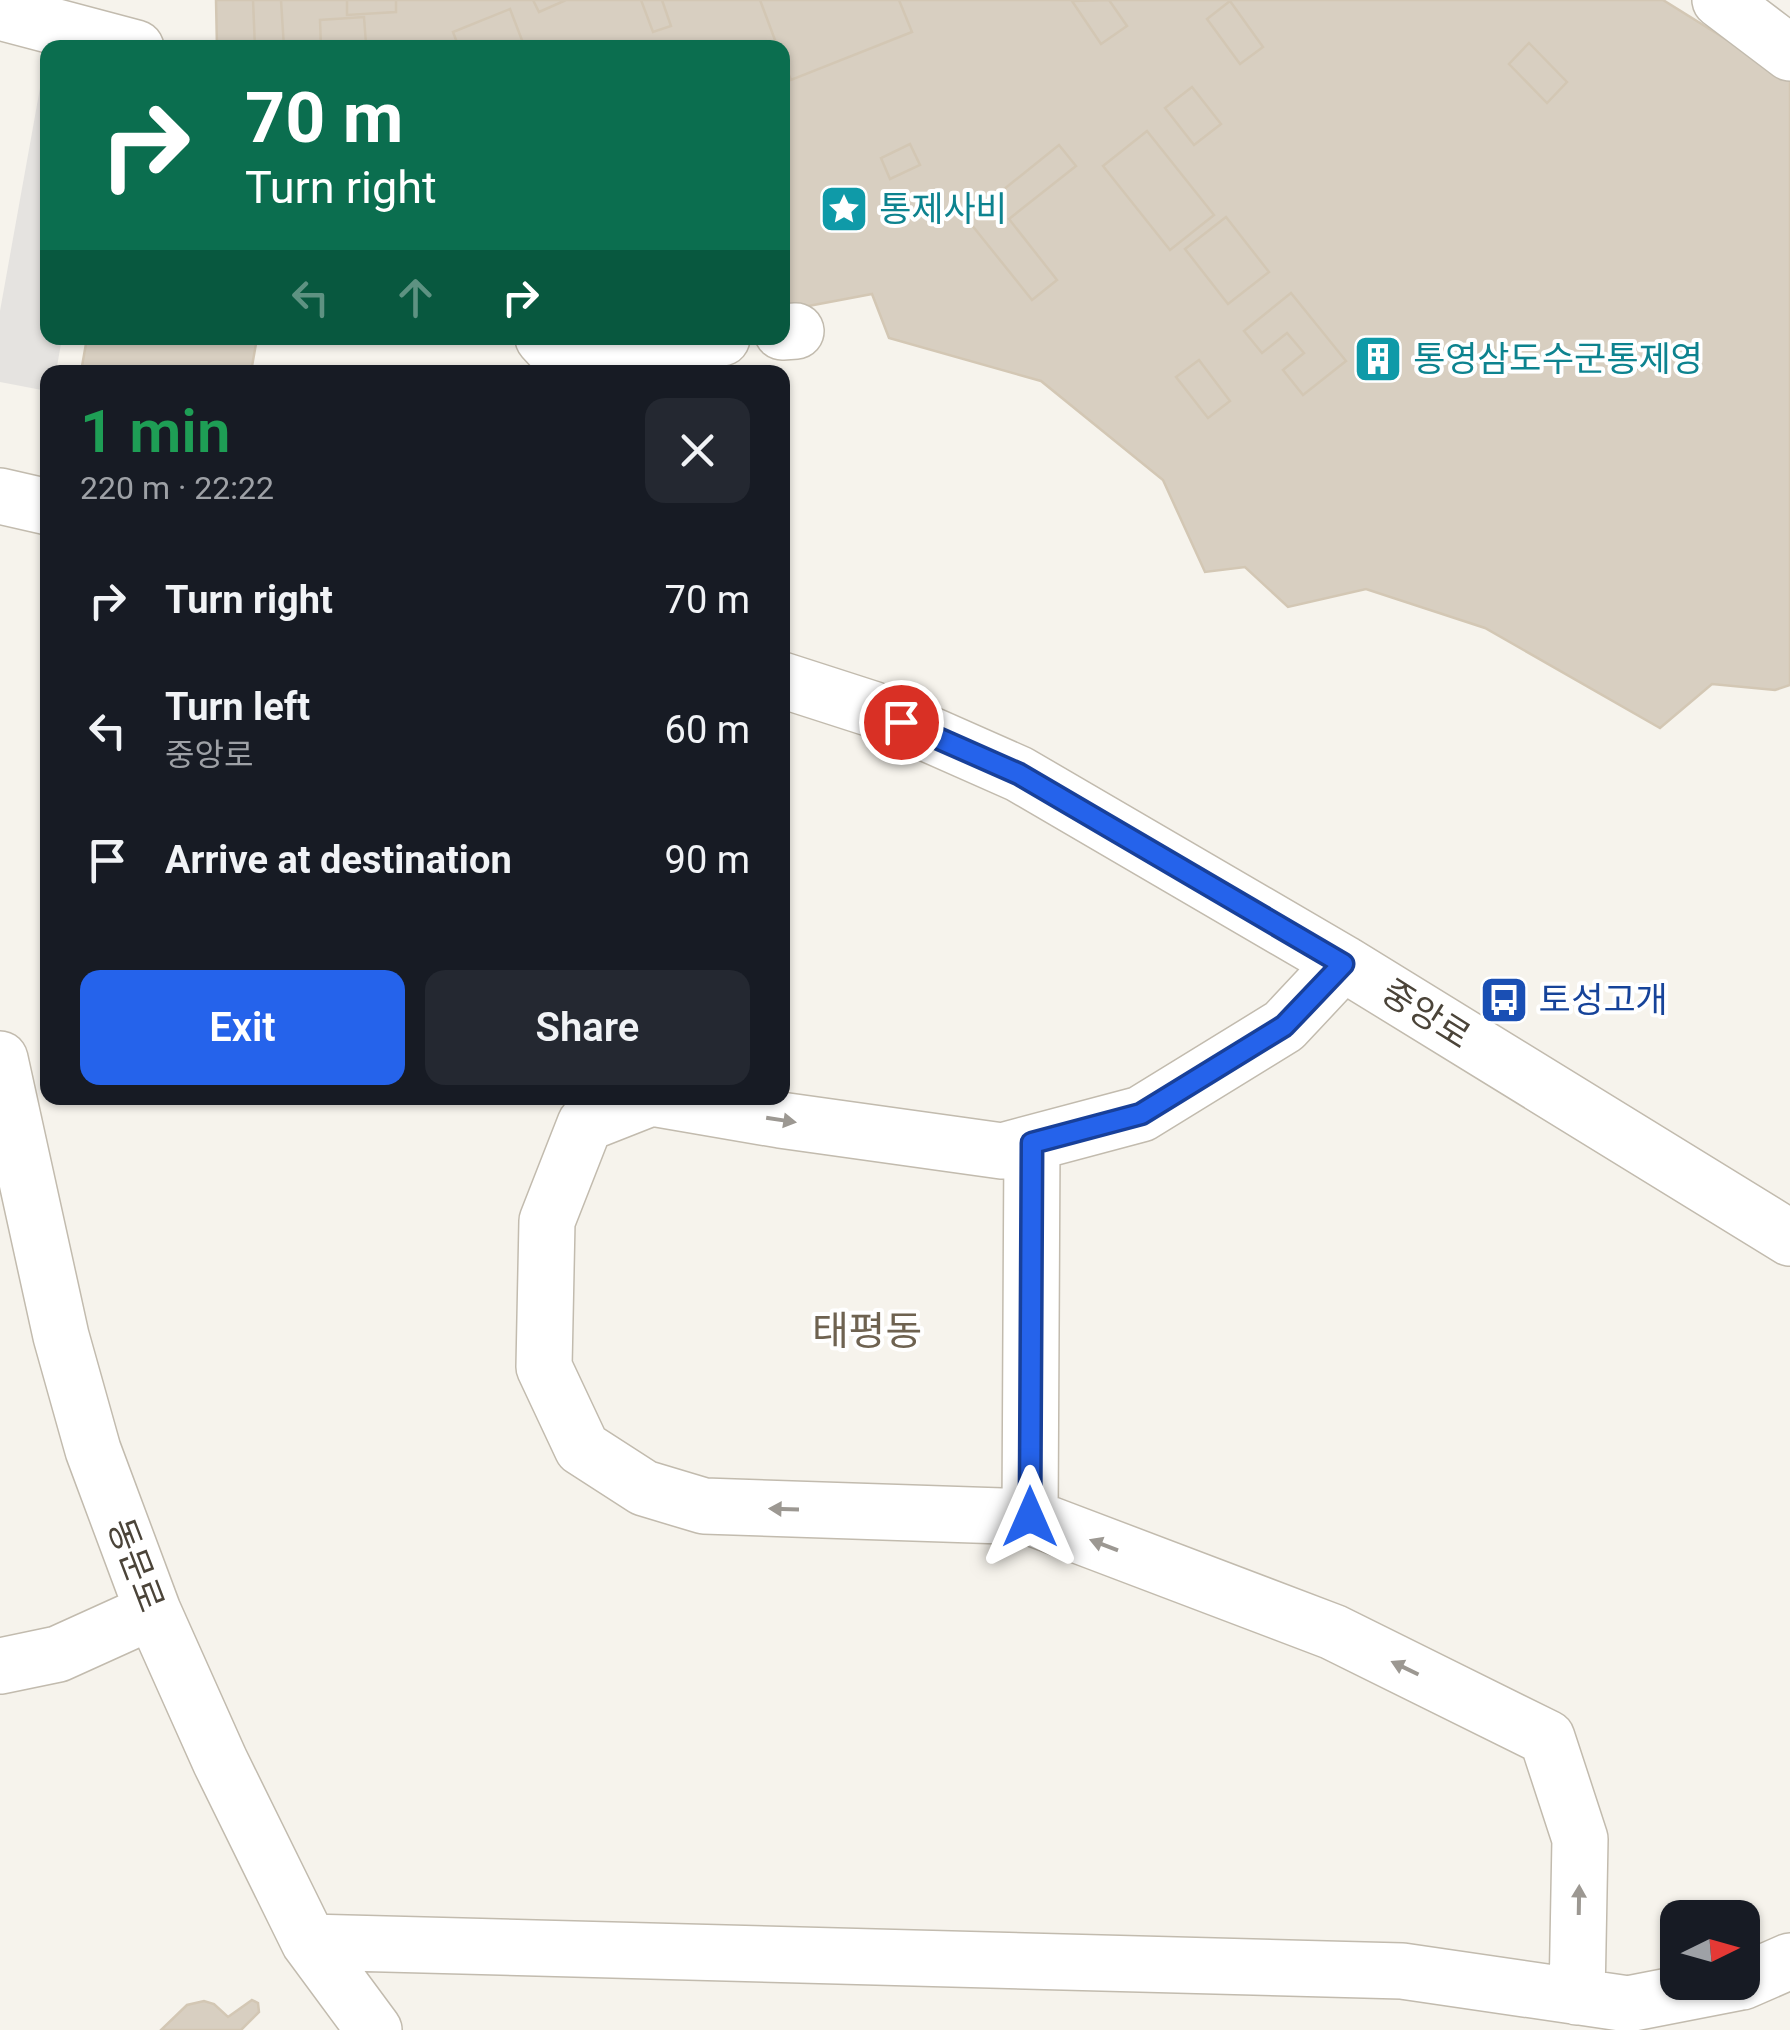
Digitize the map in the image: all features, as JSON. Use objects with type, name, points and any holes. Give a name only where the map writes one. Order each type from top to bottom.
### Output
[{"type":"street","points":[[1720,0],[1790,53]]},
{"type":"street","points":[[0,12],[106,40]]},
{"type":"street","points":[[549,345],[555,351],[632,345]]},
{"type":"street","points":[[0,496],[40,505]]},
{"type":"street","name":"중앙로","points":[[790,683],[872,709],[1019,774],[1343,964],[1790,1238]]},
{"type":"street","points":[[692,1105],[1002,1151],[1141,1114],[1284,1026],[1343,964]]},
{"type":"street","name":"동문로","points":[[1,1066],[61,1336],[93,1450],[152,1611],[309,1942],[374,2030]]},
{"type":"street","points":[[633,1105],[585,1124],[547,1222],[544,1366],[582,1448],[644,1488],[704,1506],[1030,1517],[1333,1632],[1546,1738],[1580,1839],[1577,1997]]},
{"type":"street","points":[[1030,1517],[1032,1143]]},
{"type":"street","points":[[0,1666],[58,1654],[152,1611]]},
{"type":"street","points":[[309,1942],[1402,1972],[1628,2004],[1660,1998]]},
{"type":"street","points":[[1760,1974],[1790,1962]]},
{"type":"shaded area","points":[[40,88],[40,345],[61,345],[57,365],[40,365],[40,390],[0,382],[0,311]]},
{"type":"building","name":"통영삼도수군통제영","points":[[216,0],[1663,0],[1790,79],[1790,685],[1775,690],[1712,684],[1660,728],[1485,628],[1366,589],[1288,607],[1245,567],[1205,572],[1163,480],[1041,381],[889,338],[872,294],[790,309],[790,40],[217,40]]},
{"type":"building","points":[[253,0],[281,0],[284,40],[255,40]]},
{"type":"building","points":[[347,0],[396,0],[396,12],[347,15]]},
{"type":"building","points":[[533,0],[566,0],[539,12]]},
{"type":"building","points":[[641,0],[662,0],[671,26],[653,32]]},
{"type":"building","points":[[760,0],[899,0],[912,32],[791,80],[790,40],[775,40]]},
{"type":"building","points":[[1109,0],[1127,26],[1101,44],[1072,1]]},
{"type":"building","points":[[1230,1],[1263,47],[1240,64],[1207,19]]},
{"type":"building","points":[[510,9],[522,40],[456,40],[453,32]]},
{"type":"building","points":[[364,17],[366,40],[321,40],[320,20]]},
{"type":"building","points":[[1529,43],[1567,82],[1547,103],[1509,64]]},
{"type":"building","points":[[1192,87],[1221,124],[1194,145],[1165,108]]},
{"type":"building","points":[[1147,131],[1214,215],[1170,250],[1103,166]]},
{"type":"building","points":[[910,144],[920,165],[890,179],[881,158]]},
{"type":"building","points":[[1059,145],[1076,166],[1009,219],[1057,280],[1032,300],[967,219]]},
{"type":"building","points":[[1226,217],[1269,272],[1228,304],[1185,249]]},
{"type":"building","points":[[1291,293],[1346,361],[1303,395],[1283,370],[1304,353],[1287,333],[1262,353],[1244,331]]},
{"type":"building","points":[[86,345],[256,345],[252,365],[82,365]]},
{"type":"building","points":[[1199,360],[1230,401],[1208,418],[1176,377]]},
{"type":"building","points":[[252,2000],[258,2003],[259,2012],[241,2030],[161,2030],[187,2005],[204,2001],[214,2004],[228,2017]]},
{"type":"place","name":"통제사비","points":[[844,209]]},
{"type":"place","name":"통영삼도수군통제영","points":[[1378,359]]},
{"type":"place","name":"토성고개","points":[[1504,1000]]},
{"type":"district","name":"태평동","points":[[867,1331]]},
{"type":"route","points":[[901,722],[1019,774],[1343,964],[1284,1026],[1141,1114],[1032,1143],[1030,1517]]}]
